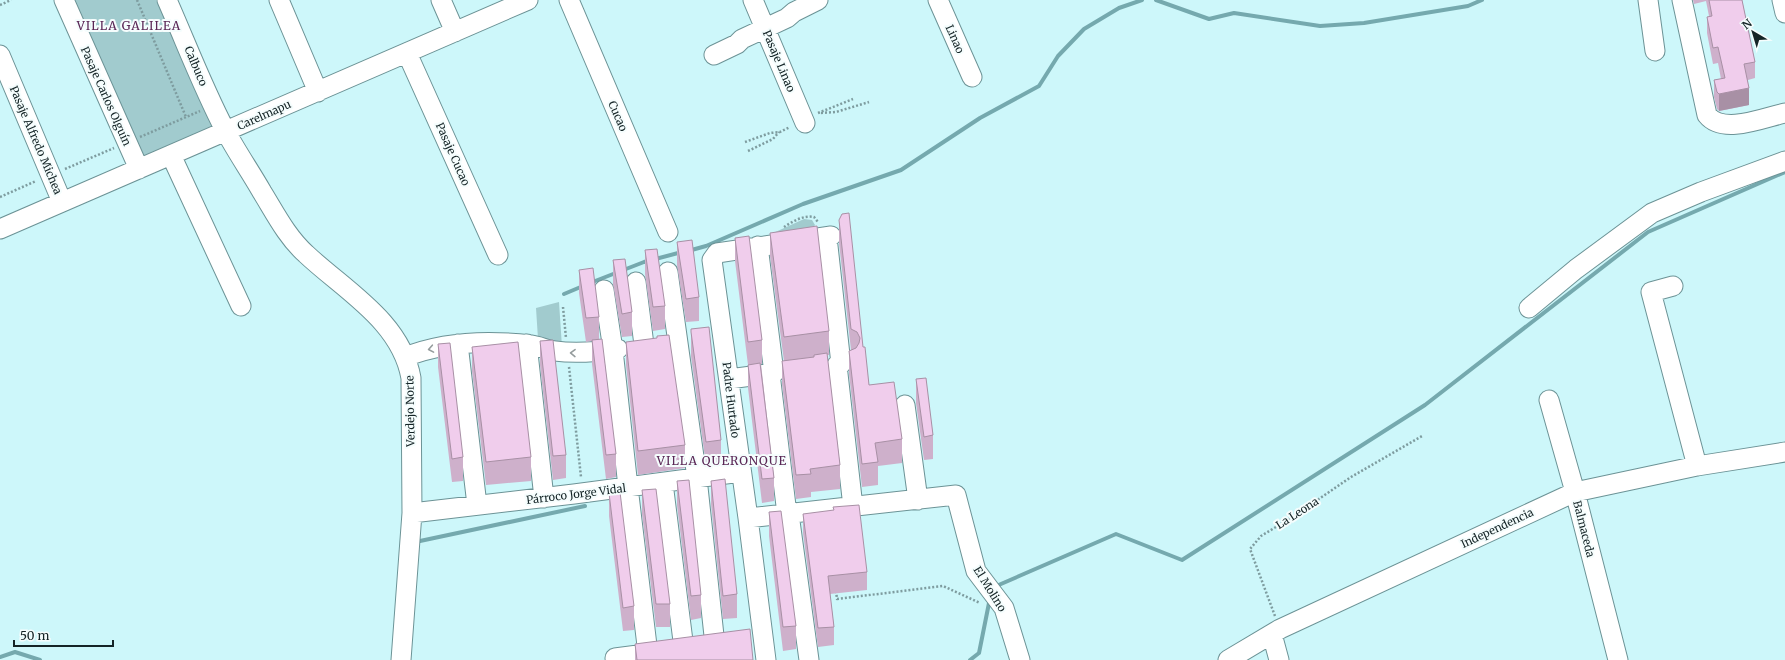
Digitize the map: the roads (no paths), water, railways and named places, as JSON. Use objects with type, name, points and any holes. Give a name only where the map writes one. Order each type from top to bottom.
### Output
[{"type":"street","name":"Pasaje Carlos Olguín","points":[[64,0],[139,169]]},
{"type":"street","name":"Calbuco","points":[[167,0],[213,106],[226,132]]},
{"type":"street","points":[[279,0],[318,92]]},
{"type":"street","points":[[441,0],[455,32]]},
{"type":"street","name":"Carelmapu","points":[[0,229],[528,0]]},
{"type":"street","name":"Cucao","points":[[569,0],[668,232]]},
{"type":"street","name":"Pasaje Linao","points":[[753,0],[809,118]]},
{"type":"street","name":"Linao","points":[[938,0],[972,77]]},
{"type":"street","points":[[1648,0],[1655,51]]},
{"type":"street","points":[[1682,0],[1706,115],[1710,120],[1719,124],[1730,126],[1785,113]]},
{"type":"street","points":[[1782,0],[1785,13]]},
{"type":"street","points":[[713,51],[737,44],[742,39],[765,27],[820,4]]},
{"type":"street","name":"Pasaje Cucao","points":[[407,53],[498,255]]},
{"type":"street","name":"Pasaje Alfredo Michea","points":[[0,55],[62,202]]},
{"type":"street","name":"Verdejo Norte","points":[[226,132],[292,239],[305,254],[375,314],[391,334],[405,357],[411,378],[412,513],[401,660]]},
{"type":"street","points":[[171,155],[241,306]]},
{"type":"street","points":[[1528,308],[1576,269],[1652,213],[1701,192],[1785,161]]},
{"type":"street","points":[[809,660],[788,514],[778,373],[758,246],[829,236],[838,365],[853,507]]},
{"type":"street","name":"Padre Hurtado","points":[[758,246],[717,253],[712,260],[701,337],[729,379],[748,518],[749,640],[766,660]]},
{"type":"street","points":[[668,272],[701,337],[697,478],[715,645]]},
{"type":"street","points":[[636,282],[644,345]]},
{"type":"street","points":[[1673,286],[1652,292],[1697,466]]},
{"type":"street","points":[[604,290],[613,350],[648,654]]},
{"type":"street","points":[[405,357],[421,351],[458,344],[497,342],[527,344],[568,353],[613,350],[701,337]]},
{"type":"street","points":[[458,344],[477,506]]},
{"type":"street","points":[[527,344],[544,498]]},
{"type":"street","points":[[729,379],[778,373]]},
{"type":"street","name":"Balmaceda","points":[[1549,400],[1575,492],[1618,660]]},
{"type":"street","points":[[748,518],[918,500],[905,405]]},
{"type":"street","name":"Independencia","points":[[1228,660],[1276,632],[1575,492],[1697,466],[1785,452]]},
{"type":"street","name":"Párroco Jorge Vidal","points":[[412,513],[544,498],[741,472]]},
{"type":"street","points":[[663,483],[684,649]]},
{"type":"street","name":"El Molino","points":[[918,500],[956,495],[976,571],[1004,608],[1020,660]]},
{"type":"street","points":[[1276,632],[1279,660]]},
{"type":"street","points":[[615,658],[749,640]]},
{"type":"waterway","points":[[688,251],[706,246],[803,204],[901,170],[980,118],[1039,86],[1058,56],[1084,29],[1119,8],[1142,0]]},
{"type":"waterway","points":[[1156,0],[1209,19],[1234,13],[1320,26],[1364,23],[1468,6],[1482,0]]},
{"type":"waterway","points":[[994,587],[1116,534],[1182,560],[1425,405],[1648,232],[1785,172]]},
{"type":"waterway","points":[[590,283],[644,262],[682,252]]},
{"type":"waterway","points":[[564,294],[583,286]]},
{"type":"waterway","points":[[420,541],[585,506]]},
{"type":"waterway","points":[[970,660],[979,653],[990,598]]},
{"type":"waterway","points":[[0,657],[15,652],[40,660]]},
{"type":"district","name":"VILLA GALILEA","points":[[129,26]]},
{"type":"district","name":"VILLA QUERONQUE","points":[[722,461]]}]
